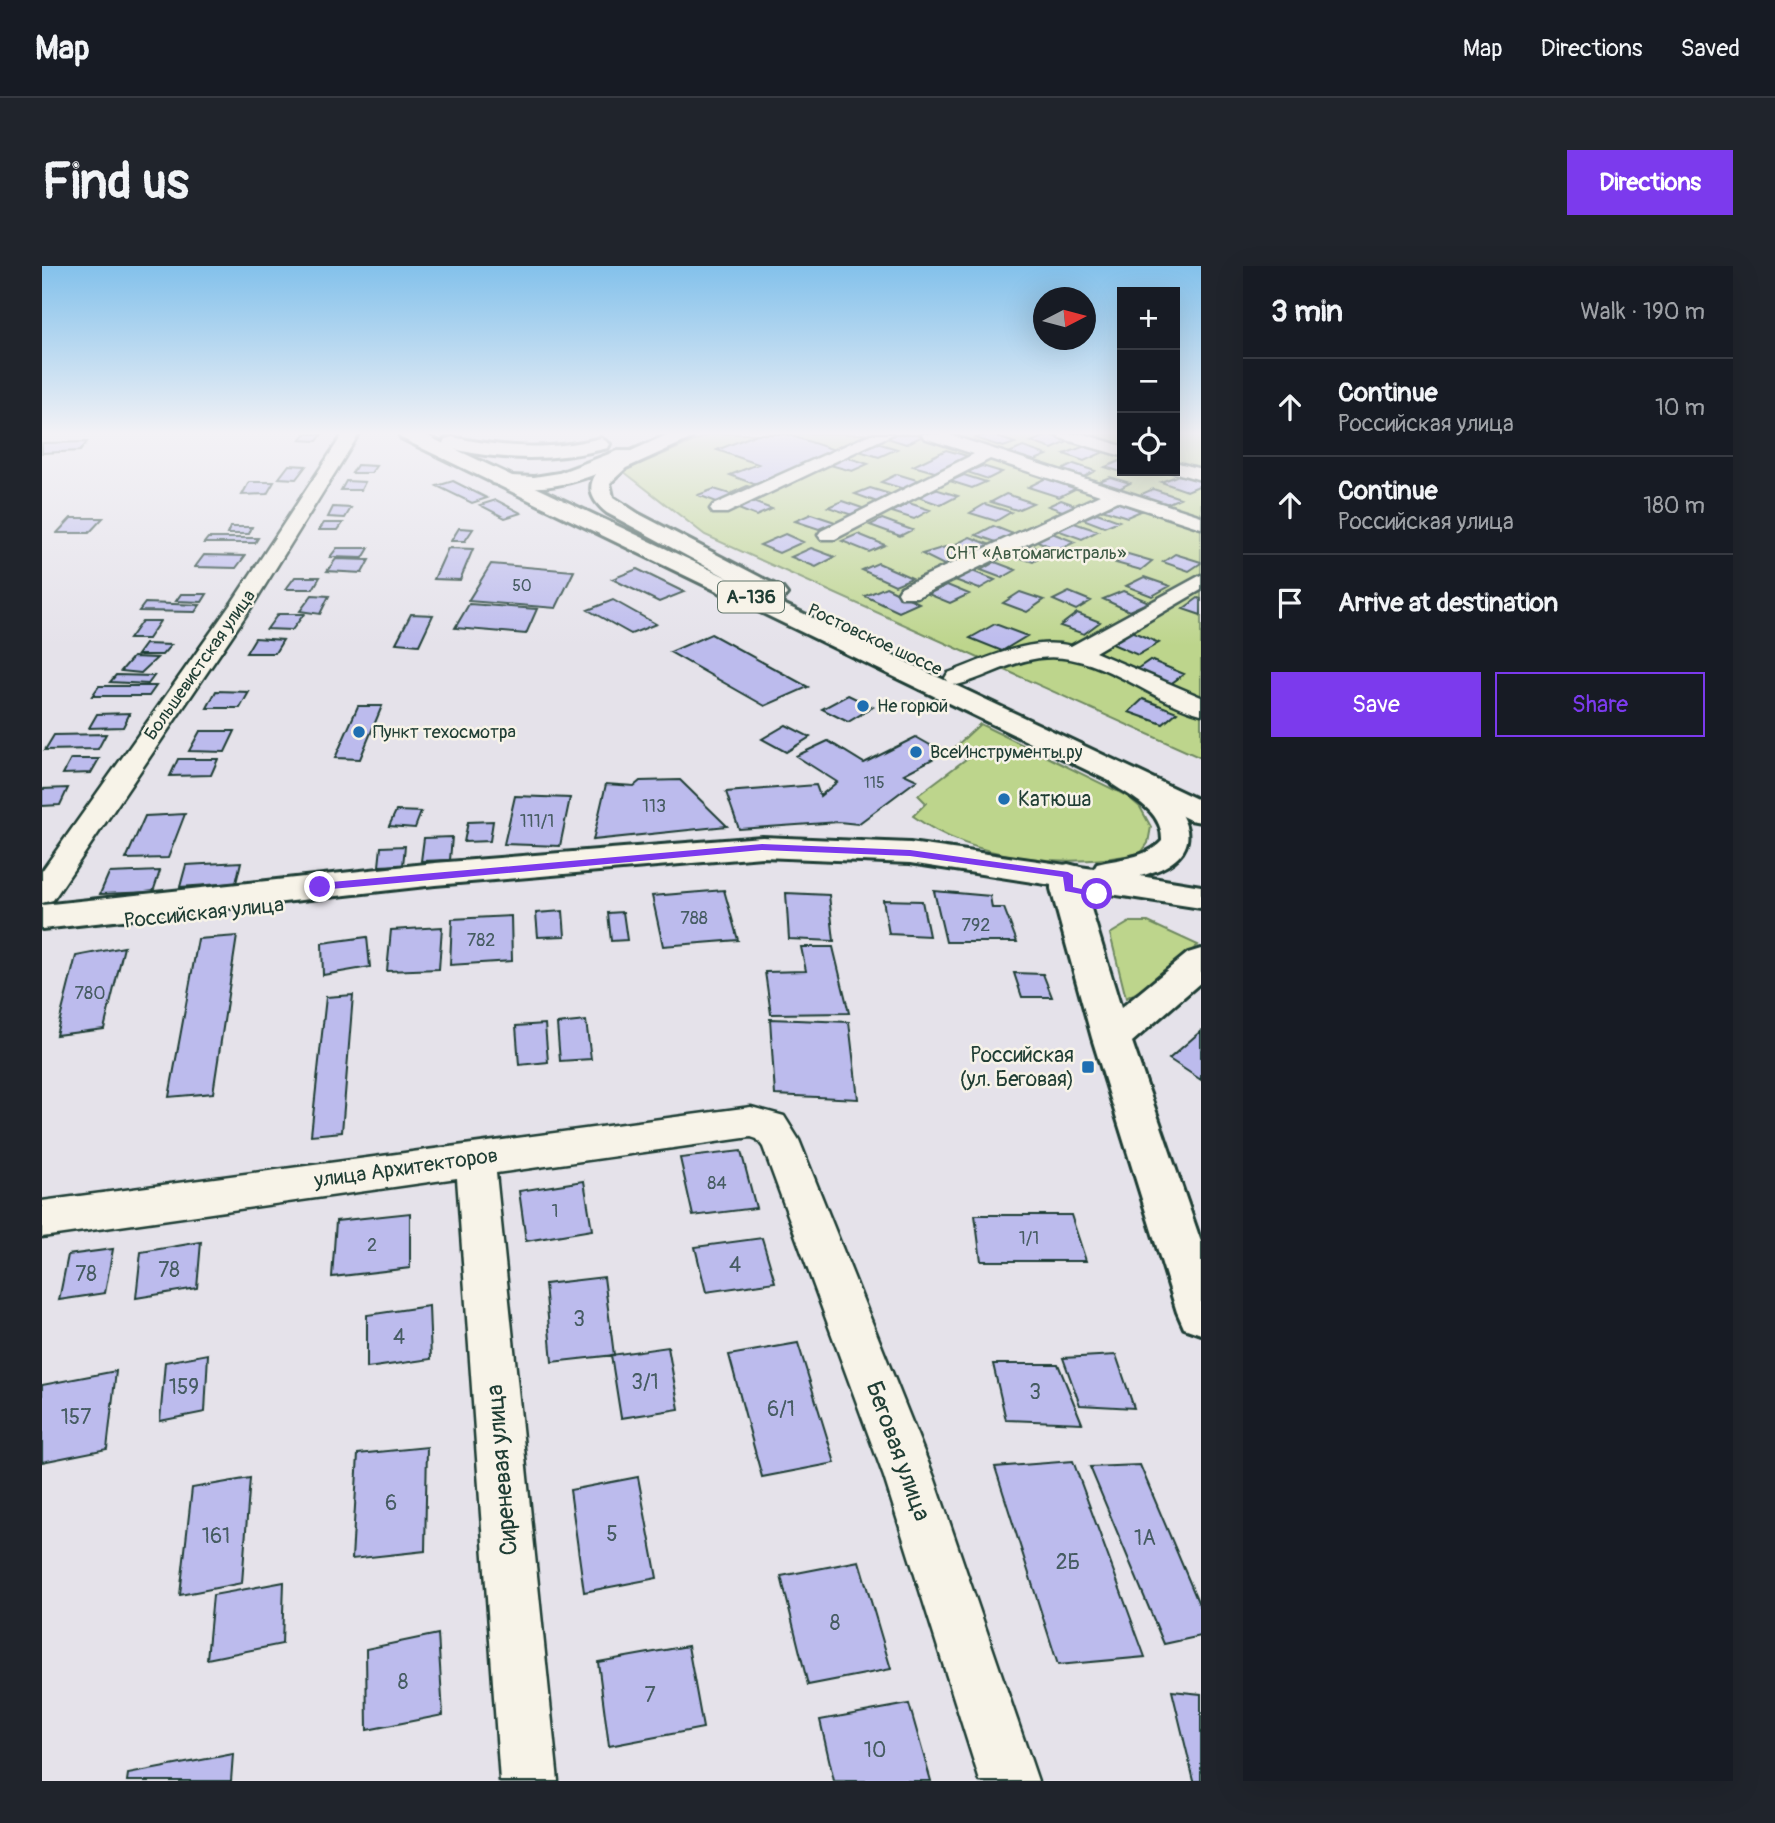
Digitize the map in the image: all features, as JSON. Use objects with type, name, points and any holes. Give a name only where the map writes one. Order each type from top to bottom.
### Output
[{"type":"main road","name":"Ростовское шоссе","points":[[566,505],[1201,813]]},
{"type":"main road","name":"Ростовское шоссе","points":[[569,505],[775,594],[1201,792]]},
{"type":"main road","name":"А-136","points":[[609,505],[775,594]]},
{"type":"main road","name":"А-136","points":[[1068,882],[1157,863],[1174,854],[1182,842],[1181,829],[1172,815],[1157,801],[1104,765]]},
{"type":"main road","name":"Российская улица","points":[[42,917],[435,874],[762,847],[910,853],[1068,882],[1201,913]]},
{"type":"main road","name":"Российская улица","points":[[42,930],[436,890],[765,862],[909,868],[1147,887],[1201,897]]},
{"type":"main road","points":[[1068,882],[1111,1038],[1201,1312]]},
{"type":"main road","points":[[1111,1038],[1201,962]]},
{"type":"street","name":"Большевистская улица","points":[[42,893],[243,603],[306,505]]},
{"type":"street","points":[[720,509],[729,505]]},
{"type":"street","points":[[828,535],[887,505]]},
{"type":"street","points":[[909,592],[1094,505]]},
{"type":"street","points":[[1146,505],[1201,522]]},
{"type":"street","points":[[1076,653],[1201,582]]},
{"type":"street","points":[[957,678],[1024,654],[1049,650],[1076,653],[1201,706]]},
{"type":"street","name":"улица Архитекторов","points":[[42,1219],[751,1122],[770,1127]]},
{"type":"street","name":"Беговая улица","points":[[770,1127],[780,1140],[909,1477],[1009,1781]]},
{"type":"street","name":"Сиреневая улица","points":[[475,1159],[529,1781]]},
{"type":"green space","name":"СНТ «Автомагистраль»","points":[[666,505],[1201,505],[1201,758],[705,535]]},
{"type":"green space","points":[[980,724],[1127,796],[1140,807],[1151,827],[1148,843],[1141,853],[1083,860],[1023,857],[993,852],[965,843],[913,816],[926,803],[918,795],[970,756],[955,747]]},
{"type":"green space","points":[[1130,922],[1148,922],[1198,945],[1157,982],[1126,998],[1110,934]]},
{"type":"building","points":[[480,505],[505,505],[521,513],[505,518]]},
{"type":"building","points":[[760,505],[772,509],[756,516],[736,508]]},
{"type":"building","points":[[853,505],[865,509],[852,515],[828,507]]},
{"type":"building","points":[[906,505],[930,510],[914,519],[892,512]]},
{"type":"building","points":[[984,505],[1011,512],[996,521],[970,513]]},
{"type":"building","points":[[1000,505],[1029,505],[1017,510]]},
{"type":"building","points":[[1074,505],[1078,506],[1065,512],[1048,506]]},
{"type":"building","points":[[1111,505],[1124,505],[1141,511],[1127,517],[1102,509]]},
{"type":"building","points":[[333,507],[351,508],[345,518],[328,517]]},
{"type":"building","points":[[1097,513],[1119,521],[1104,527],[1083,519]]},
{"type":"building","points":[[811,514],[835,522],[819,529],[795,521]]},
{"type":"building","points":[[71,518],[103,518],[89,533],[57,533]]},
{"type":"building","points":[[882,519],[912,530],[900,536],[870,525]]},
{"type":"building","points":[[324,523],[343,523],[338,530],[319,530]]},
{"type":"building","points":[[1074,523],[1098,531],[1082,539],[1057,530]]},
{"type":"building","points":[[993,526],[1016,535],[999,543],[976,535]]},
{"type":"building","points":[[230,527],[252,527],[249,534],[227,534]]},
{"type":"building","points":[[459,528],[473,529],[465,541],[451,541]]},
{"type":"building","points":[[1052,533],[1075,542],[1058,550],[1035,540]]},
{"type":"building","points":[[785,534],[803,542],[779,553],[760,545]]},
{"type":"building","points":[[858,534],[885,545],[869,552],[842,541]]},
{"type":"building","points":[[970,537],[996,547],[978,554],[956,544]]},
{"type":"building","points":[[208,538],[258,538],[255,543],[204,543]]},
{"type":"building","points":[[1028,545],[1049,552],[1033,562],[1012,555]]},
{"type":"building","points":[[945,547],[971,558],[948,567],[922,554]]},
{"type":"building","points":[[337,548],[369,548],[363,558],[330,557]]},
{"type":"building","points":[[448,548],[473,549],[460,580],[434,579]]},
{"type":"building","points":[[811,548],[835,557],[816,567],[791,557]]},
{"type":"building","points":[[1128,554],[1152,561],[1141,570],[1116,563]]},
{"type":"building","points":[[1175,554],[1201,563],[1189,571],[1163,562]]},
{"type":"building","points":[[204,555],[245,556],[236,568],[195,567]]},
{"type":"building","points":[[336,559],[369,560],[362,573],[327,571]]},
{"type":"building","points":[[995,562],[1016,570],[1002,578],[981,570]]},
{"type":"building","points":[[878,563],[912,578],[895,585],[862,570]]},
{"type":"building","points":[[491,564],[574,571],[556,608],[468,601]]},
{"type":"building","points":[[637,569],[684,592],[659,602],[612,579]]},
{"type":"building","points":[[972,571],[995,580],[979,589],[955,580]]},
{"type":"building","points":[[295,577],[320,577],[313,589],[286,589]]},
{"type":"building","points":[[1144,577],[1170,586],[1152,596],[1126,586]]},
{"type":"building","points":[[947,585],[969,594],[950,603],[928,594]]},
{"type":"building","points":[[886,587],[919,603],[899,612],[865,596]]},
{"type":"building","points":[[1123,591],[1149,602],[1129,611],[1103,599]]},
{"type":"building","points":[[1020,592],[1044,600],[1027,612],[1003,603]]},
{"type":"building","points":[[1069,592],[1091,601],[1076,610],[1053,600]]},
{"type":"building","points":[[181,594],[207,594],[202,602],[176,601]]},
{"type":"building","points":[[312,595],[329,596],[320,614],[300,611]]},
{"type":"building","points":[[1198,598],[1201,599],[1201,615],[1183,609]]},
{"type":"building","points":[[613,600],[656,624],[631,634],[588,610]]},
{"type":"building","points":[[145,603],[200,605],[195,612],[139,611]]},
{"type":"building","points":[[469,604],[537,609],[526,634],[455,628]]},
{"type":"building","points":[[1077,613],[1100,622],[1084,634],[1060,626]]},
{"type":"building","points":[[278,614],[304,614],[292,630],[267,629]]},
{"type":"building","points":[[411,614],[433,615],[419,645],[396,643]]},
{"type":"building","points":[[142,621],[160,621],[148,639],[129,639]]},
{"type":"building","points":[[995,624],[1027,636],[1002,651],[970,638]]},
{"type":"building","points":[[1131,631],[1159,643],[1138,655],[1110,643]]},
{"type":"building","points":[[711,634],[808,687],[765,706],[670,652]]},
{"type":"building","points":[[255,638],[283,640],[275,653],[246,653]]},
{"type":"building","points":[[145,644],[171,645],[162,655],[137,655]]},
{"type":"building","points":[[133,657],[157,658],[141,673],[121,671]]},
{"type":"building","points":[[1150,660],[1184,674],[1169,685],[1134,671]]},
{"type":"building","points":[[116,675],[154,676],[148,684],[110,682]]},
{"type":"building","points":[[99,686],[156,686],[149,696],[92,696]]},
{"type":"building","points":[[216,691],[249,692],[240,708],[207,708]]},
{"type":"building","points":[[848,695],[873,707],[848,722],[822,709]]},
{"type":"building","points":[[1143,699],[1177,712],[1163,724],[1129,712]]},
{"type":"building","name":"Пункт техосмотра","points":[[358,706],[382,706],[360,759],[335,758]]},
{"type":"building","points":[[130,713],[123,727],[89,728],[97,714]]},
{"type":"building","points":[[786,725],[810,737],[786,752],[762,739]]},
{"type":"building","points":[[200,731],[235,731],[225,752],[189,751]]},
{"type":"building","points":[[106,734],[98,749],[45,750],[54,735]]},
{"type":"building","points":[[916,737],[944,753],[904,774],[917,780],[858,824],[839,822],[739,829],[726,792],[816,785],[820,796],[837,782],[796,756],[828,741],[864,763]]},
{"type":"building","points":[[71,759],[99,759],[91,773],[63,774]]},
{"type":"building","points":[[178,759],[218,759],[211,775],[170,776]]},
{"type":"building","points":[[680,780],[727,826],[593,840],[606,784],[634,786],[640,781]]},
{"type":"building","points":[[68,788],[60,805],[42,806],[42,789]]},
{"type":"building","points":[[515,796],[570,798],[560,846],[504,844]]},
{"type":"building","points":[[396,811],[421,812],[415,828],[389,826]]},
{"type":"building","points":[[185,814],[168,858],[126,859],[145,816]]},
{"type":"building","points":[[493,821],[490,841],[464,842],[468,822]]},
{"type":"building","points":[[452,837],[450,860],[421,861],[424,838]]},
{"type":"building","points":[[405,846],[403,865],[379,866],[381,847]]},
{"type":"building","points":[[241,862],[236,883],[180,887],[186,865]]},
{"type":"building","points":[[160,871],[153,892],[100,894],[109,873]]},
{"type":"building","points":[[724,890],[738,940],[663,946],[652,896]]},
{"type":"building","points":[[934,891],[990,896],[992,908],[1004,908],[1017,942],[946,942]]},
{"type":"building","points":[[786,893],[829,895],[834,941],[789,939]]},
{"type":"building","points":[[883,900],[922,901],[929,936],[889,934]]},
{"type":"building","points":[[563,911],[565,936],[538,937],[536,913]]},
{"type":"building","points":[[623,912],[627,940],[611,941],[608,913]]},
{"type":"building","points":[[511,916],[512,961],[450,965],[452,919]]},
{"type":"building","points":[[442,927],[439,969],[387,971],[391,930]]},
{"type":"building","points":[[237,936],[213,1093],[169,1097],[198,939]]},
{"type":"building","points":[[367,937],[370,967],[323,975],[322,943]]},
{"type":"building","points":[[124,947],[104,1029],[56,1035],[76,956]]},
{"type":"building","points":[[801,947],[833,947],[849,1013],[771,1014],[765,972],[806,971]]},
{"type":"building","points":[[1014,973],[1043,974],[1052,997],[1022,997]]},
{"type":"building","points":[[353,995],[342,1132],[311,1135],[326,997]]},
{"type":"building","points":[[770,1019],[849,1022],[858,1099],[775,1095]]},
{"type":"building","points":[[586,1021],[591,1059],[560,1061],[557,1024]]},
{"type":"building","points":[[545,1024],[548,1062],[519,1065],[516,1026]]},
{"type":"building","points":[[1201,1031],[1201,1080],[1169,1059]]},
{"type":"building","points":[[741,1151],[756,1208],[693,1216],[680,1158]]},
{"type":"building","points":[[584,1181],[592,1230],[526,1241],[519,1191]]},
{"type":"building","points":[[410,1213],[410,1268],[332,1277],[336,1221]]},
{"type":"building","points":[[975,1215],[1071,1215],[1086,1261],[981,1261]]},
{"type":"building","points":[[762,1238],[775,1282],[706,1292],[695,1247]]},
{"type":"building","points":[[201,1242],[197,1288],[136,1298],[141,1252]]},
{"type":"building","points":[[113,1249],[105,1293],[59,1300],[68,1255]]},
{"type":"building","points":[[604,1277],[614,1355],[552,1362],[545,1284]]},
{"type":"building","points":[[429,1306],[431,1359],[367,1368],[367,1315]]},
{"type":"building","points":[[798,1343],[835,1463],[762,1477],[729,1355]]},
{"type":"building","points":[[668,1347],[679,1409],[621,1418],[611,1355]]},
{"type":"building","points":[[208,1354],[205,1412],[160,1421],[165,1362]]},
{"type":"building","points":[[1116,1355],[1134,1408],[1080,1405],[1063,1358]]},
{"type":"building","points":[[993,1364],[1058,1364],[1082,1423],[1006,1420]]},
{"type":"building","points":[[116,1371],[107,1449],[42,1462],[42,1385]]},
{"type":"building","points":[[427,1447],[425,1551],[352,1559],[358,1454]]},
{"type":"building","points":[[1073,1461],[1145,1657],[1058,1665],[995,1467]]},
{"type":"building","points":[[1140,1465],[1201,1609],[1201,1636],[1164,1644],[1090,1467]]},
{"type":"building","points":[[638,1477],[657,1578],[584,1592],[570,1490]]},
{"type":"building","points":[[250,1478],[242,1583],[180,1595],[192,1488]]},
{"type":"building","points":[[859,1561],[891,1669],[808,1685],[781,1576]]},
{"type":"building","points":[[284,1582],[282,1644],[207,1659],[213,1595]]},
{"type":"building","points":[[438,1634],[443,1715],[367,1730],[366,1649]]},
{"type":"building","points":[[688,1646],[703,1728],[609,1746],[598,1662]]},
{"type":"building","points":[[1172,1691],[1201,1694],[1201,1781],[1194,1781]]},
{"type":"building","points":[[909,1704],[931,1781],[834,1781],[820,1720]]},
{"type":"building","points":[[233,1754],[231,1781],[127,1781],[128,1774]]},
{"type":"place","name":"Не горюй","points":[[863,706]]},
{"type":"place","name":"Пункт техосмотра","points":[[359,732]]},
{"type":"place","name":"ВсеИнструменты.ру","points":[[916,752]]},
{"type":"place","name":"Катюша","points":[[1004,799]]},
{"type":"place","name":"Российская (ул. Беговая)","points":[[1088,1067]]},
{"type":"route","points":[[320,887],[435,874],[762,847],[910,853],[1068,875],[1068,889],[1097,894]]}]
